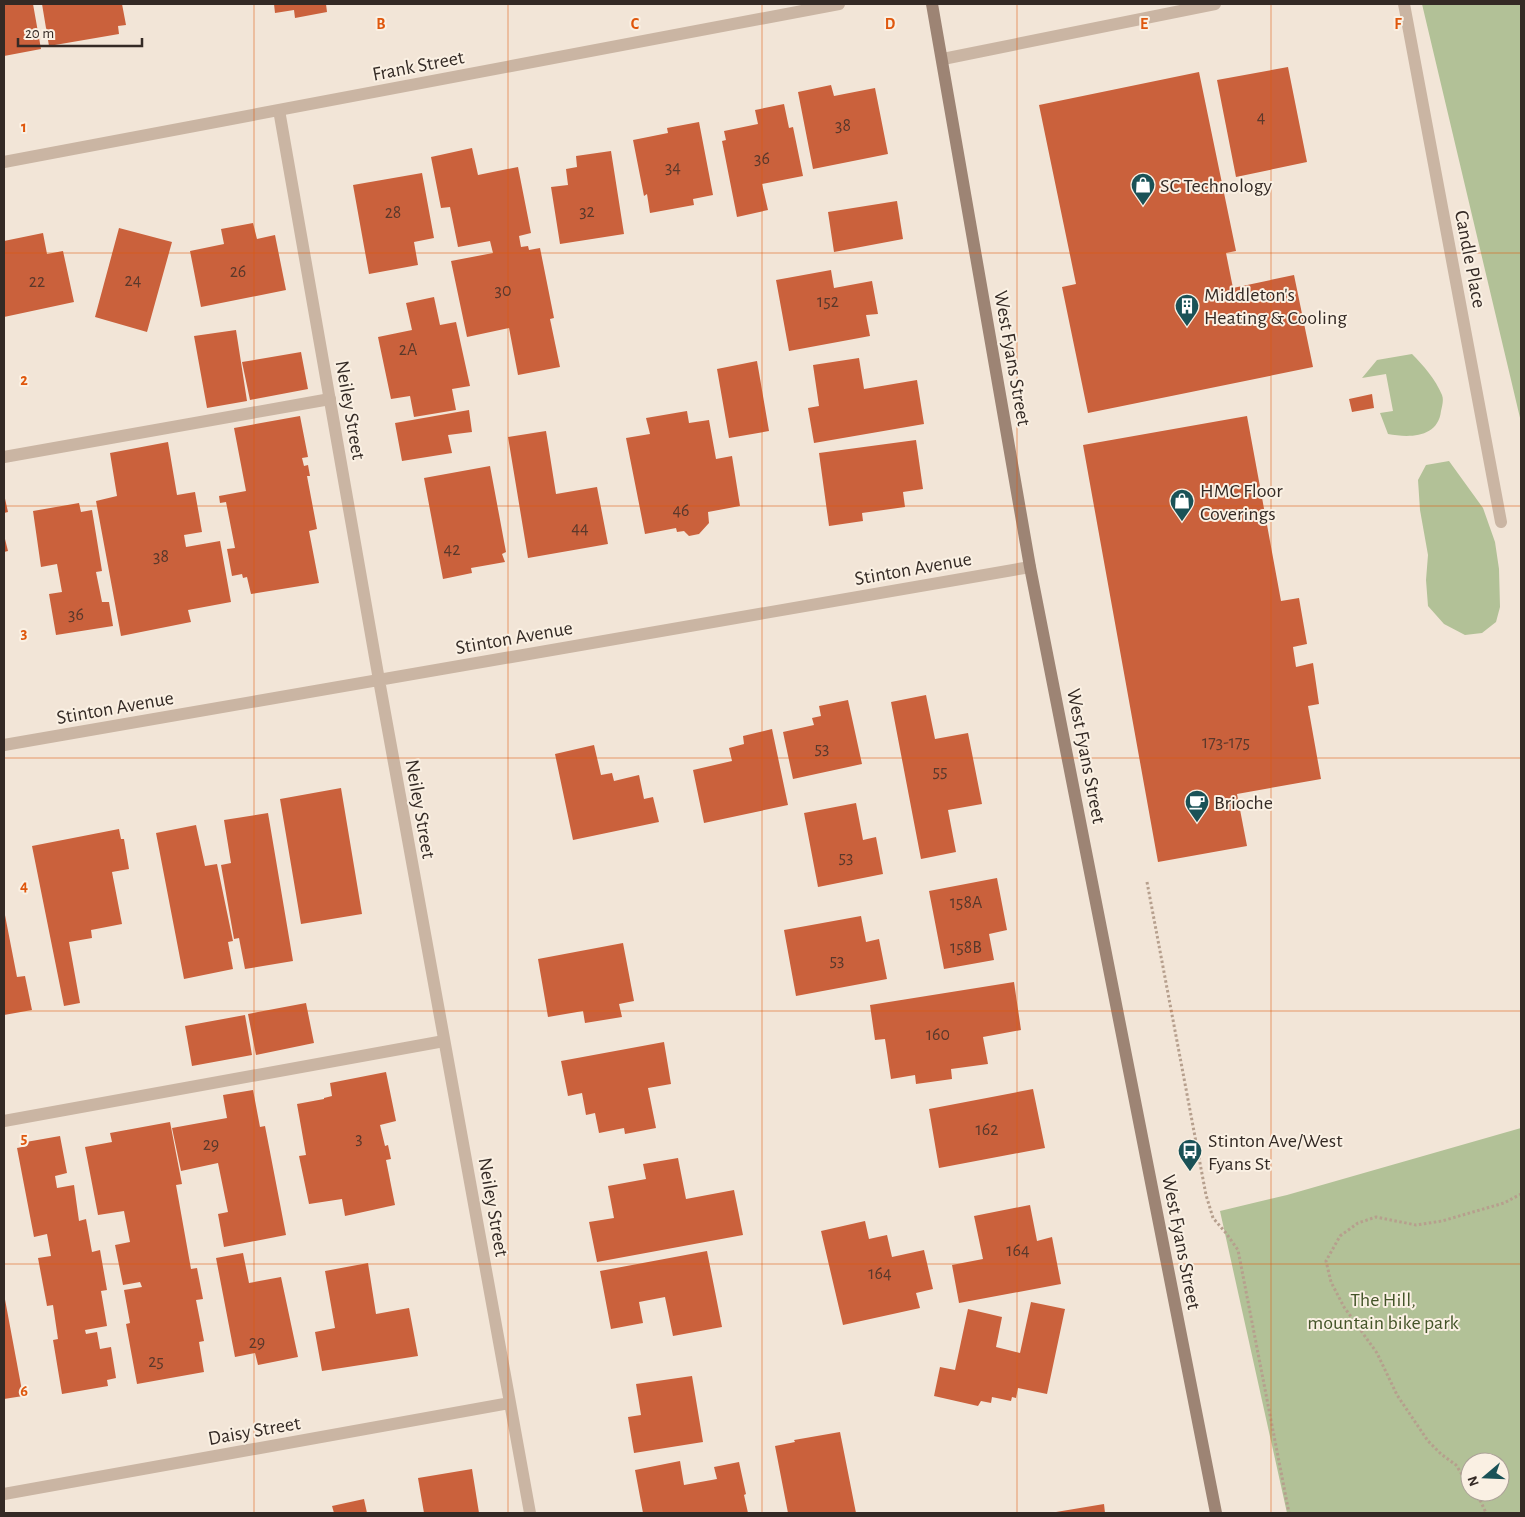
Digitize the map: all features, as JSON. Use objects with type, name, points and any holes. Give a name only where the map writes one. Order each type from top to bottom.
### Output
[{"type":"main road","name":"West Fyans Street","points":[[932,4],[1030,567],[1216,1513]]},
{"type":"street","name":"Frank Street","points":[[4,162],[839,4]]},
{"type":"street","points":[[943,59],[1215,4]]},
{"type":"street","name":"Candle Place","points":[[1404,4],[1501,522]]},
{"type":"street","name":"Neiley Street","points":[[279,110],[379,680],[530,1513]]},
{"type":"street","points":[[4,457],[330,399]]},
{"type":"street","name":"Stinton Avenue","points":[[4,745],[1030,567]]},
{"type":"street","points":[[4,1121],[444,1041]]},
{"type":"street","name":"Daisy Street","points":[[4,1494],[510,1403]]},
{"type":"path","points":[[1147,882],[1206,1195],[1213,1218],[1226,1232],[1238,1250],[1289,1513]]},
{"type":"path","points":[[1460,1471],[1456,1465],[1428,1442],[1397,1395],[1378,1353],[1344,1307],[1331,1282],[1326,1261],[1340,1236],[1358,1224],[1376,1217],[1416,1225],[1442,1221],[1504,1204],[1521,1194]]},
{"type":"green space","points":[[1422,4],[1521,4],[1521,422]]},
{"type":"green space","points":[[1412,354],[1429,373],[1442,395],[1443,403],[1439,420],[1434,427],[1421,434],[1405,436],[1388,434],[1380,413],[1393,411],[1386,374],[1362,378],[1377,360]]},
{"type":"green space","points":[[1449,461],[1483,508],[1495,542],[1499,569],[1500,607],[1496,622],[1482,633],[1465,635],[1444,624],[1428,606],[1426,580],[1428,555],[1420,510],[1418,480],[1426,465]]},
{"type":"green space","name":"The Hill, mountain bike park","points":[[1521,1128],[1521,1513],[1287,1513],[1220,1211],[1287,1195]]},
{"type":"building","points":[[4,4],[33,4],[41,49],[4,56]]},
{"type":"building","points":[[42,4],[122,4],[126,25],[118,26],[119,34],[49,46]]},
{"type":"building","points":[[274,4],[326,4],[327,12],[295,18],[294,10],[275,13]]},
{"type":"building","points":[[1288,67],[1307,162],[1236,177],[1217,80]]},
{"type":"building","points":[[1199,72],[1236,251],[1226,253],[1233,288],[1294,275],[1313,367],[1088,413],[1062,287],[1076,284],[1039,105]]},
{"type":"building","points":[[831,85],[834,96],[875,88],[888,154],[813,169],[798,92]]},
{"type":"building","points":[[784,104],[789,128],[793,127],[803,176],[762,184],[768,210],[737,217],[722,141],[726,140],[724,131],[758,124],[755,110]]},
{"type":"building","points":[[699,122],[713,195],[693,199],[694,205],[650,213],[647,194],[644,196],[633,140],[668,133],[667,128]]},
{"type":"building","points":[[472,148],[478,175],[518,167],[531,233],[519,236],[521,247],[528,246],[529,250],[540,248],[554,318],[550,319],[560,367],[518,375],[509,328],[467,337],[451,261],[493,253],[490,241],[458,247],[450,207],[441,208],[431,157]]},
{"type":"building","points":[[611,151],[624,234],[560,244],[551,187],[568,185],[566,169],[577,167],[576,156]]},
{"type":"building","points":[[422,173],[434,238],[414,242],[418,265],[369,274],[353,185]]},
{"type":"building","points":[[897,201],[903,239],[834,252],[828,212]]},
{"type":"building","points":[[253,223],[257,239],[275,235],[286,290],[201,307],[190,251],[224,244],[221,229]]},
{"type":"building","points":[[119,228],[172,242],[147,332],[95,317]]},
{"type":"building","points":[[43,233],[47,254],[63,251],[74,302],[4,317],[4,241]]},
{"type":"building","points":[[831,270],[834,288],[872,281],[878,314],[866,315],[870,336],[789,351],[776,280]]},
{"type":"building","points":[[434,297],[440,325],[456,322],[470,386],[452,389],[456,410],[414,417],[410,396],[391,399],[378,337],[412,330],[406,303]]},
{"type":"building","points":[[236,330],[247,401],[207,408],[194,336]]},
{"type":"building","points":[[301,352],[308,389],[250,400],[242,362]]},
{"type":"building","points":[[859,358],[864,389],[917,380],[924,424],[814,443],[808,408],[819,406],[813,365]]},
{"type":"building","points":[[757,361],[769,431],[729,438],[717,369]]},
{"type":"building","points":[[1372,394],[1374,408],[1352,412],[1349,399]]},
{"type":"building","points":[[469,410],[472,432],[448,435],[452,453],[402,461],[395,423]]},
{"type":"building","points":[[687,411],[689,423],[709,420],[716,459],[732,456],[740,506],[708,512],[709,523],[699,534],[689,536],[684,531],[677,532],[676,528],[645,534],[626,438],[650,434],[646,418]]},
{"type":"building","points":[[300,416],[308,457],[302,458],[304,466],[308,465],[310,476],[307,476],[317,529],[309,531],[319,583],[251,594],[247,577],[243,578],[242,574],[232,576],[227,549],[235,548],[226,502],[220,503],[219,496],[246,491],[234,428]]},
{"type":"building","points":[[1247,416],[1281,601],[1299,598],[1307,644],[1293,647],[1296,667],[1313,663],[1319,704],[1308,706],[1321,779],[1237,794],[1247,846],[1158,862],[1083,445]]},
{"type":"building","points":[[546,431],[556,494],[597,487],[608,544],[528,558],[508,437]]},
{"type":"building","points":[[916,440],[923,489],[903,492],[905,507],[862,513],[863,521],[829,526],[819,453]]},
{"type":"building","points":[[168,442],[177,495],[195,492],[202,532],[184,535],[186,547],[220,541],[231,602],[188,610],[191,622],[121,636],[96,501],[117,496],[110,453]]},
{"type":"building","points":[[490,466],[506,552],[502,554],[505,562],[471,568],[472,573],[443,579],[424,478]]},
{"type":"building","points":[[4,494],[8,512],[4,513]]},
{"type":"building","points":[[79,503],[81,512],[92,510],[102,571],[96,572],[102,602],[109,602],[113,626],[56,635],[49,594],[62,592],[57,564],[41,567],[33,511]]},
{"type":"building","points":[[4,535],[8,551],[4,552]]},
{"type":"building","points":[[926,695],[935,739],[968,733],[982,804],[948,810],[956,852],[921,859],[891,702]]},
{"type":"building","points":[[848,700],[862,764],[793,779],[783,732],[814,725],[812,718],[821,716],[819,706]]},
{"type":"building","points":[[772,729],[788,805],[704,823],[693,770],[732,761],[729,748],[744,744],[743,736]]},
{"type":"building","points":[[594,745],[601,775],[612,773],[614,781],[639,775],[644,799],[653,797],[659,822],[573,840],[555,754]]},
{"type":"building","points":[[341,788],[362,914],[301,924],[280,799]]},
{"type":"building","points":[[856,803],[863,840],[876,837],[883,874],[818,887],[804,813]]},
{"type":"building","points":[[268,813],[293,961],[245,969],[239,938],[234,939],[221,865],[231,863],[224,820]]},
{"type":"building","points":[[196,825],[205,866],[217,864],[233,941],[228,942],[233,969],[184,979],[156,833]]},
{"type":"building","points":[[119,829],[121,839],[124,839],[129,869],[112,872],[122,924],[91,930],[92,938],[69,942],[80,1003],[64,1006],[32,846]]},
{"type":"building","points":[[997,878],[1007,930],[989,934],[994,960],[944,969],[929,891]]},
{"type":"building","points":[[4,910],[17,977],[25,976],[32,1010],[4,1015]]},
{"type":"building","points":[[861,916],[866,942],[879,939],[887,979],[796,996],[784,930]]},
{"type":"building","points":[[623,943],[634,1001],[619,1004],[622,1017],[585,1023],[583,1011],[548,1017],[538,959]]},
{"type":"building","points":[[1014,982],[1021,1030],[983,1037],[988,1064],[951,1069],[952,1079],[916,1084],[915,1075],[891,1079],[885,1039],[875,1040],[870,1005]]},
{"type":"building","points":[[306,1003],[314,1043],[256,1055],[248,1014]]},
{"type":"building","points":[[245,1015],[252,1055],[192,1066],[185,1026]]},
{"type":"building","points":[[664,1042],[671,1084],[648,1088],[656,1128],[625,1134],[624,1128],[599,1133],[595,1113],[586,1115],[582,1093],[568,1096],[561,1061]]},
{"type":"building","points":[[386,1072],[396,1121],[380,1125],[385,1146],[388,1145],[391,1159],[386,1160],[395,1205],[345,1216],[342,1199],[309,1204],[299,1156],[306,1155],[297,1104],[332,1096],[330,1083]]},
{"type":"building","points":[[1033,1089],[1045,1148],[939,1168],[929,1109]]},
{"type":"building","points":[[253,1090],[260,1127],[265,1126],[286,1235],[224,1247],[218,1214],[228,1212],[218,1163],[181,1171],[172,1128],[227,1118],[223,1095]]},
{"type":"building","points":[[170,1122],[182,1184],[176,1185],[191,1269],[197,1268],[203,1299],[196,1300],[204,1341],[199,1342],[204,1372],[137,1384],[126,1324],[130,1323],[124,1290],[142,1287],[140,1282],[123,1285],[115,1245],[130,1242],[124,1211],[98,1215],[85,1147],[112,1142],[110,1133]]},
{"type":"building","points":[[60,1136],[67,1173],[55,1176],[57,1188],[74,1185],[79,1221],[86,1219],[92,1252],[100,1250],[107,1290],[101,1291],[107,1326],[85,1330],[86,1334],[97,1332],[100,1349],[111,1347],[116,1378],[107,1380],[108,1386],[62,1394],[53,1340],[58,1339],[53,1305],[47,1306],[38,1258],[51,1256],[47,1234],[34,1237],[17,1148],[27,1146],[26,1142]]},
{"type":"building","points":[[678,1158],[686,1199],[734,1190],[743,1235],[597,1262],[589,1222],[614,1218],[608,1186],[646,1179],[643,1164]]},
{"type":"building","points":[[1030,1205],[1037,1241],[1052,1237],[1061,1284],[959,1303],[952,1265],[983,1259],[974,1216]]},
{"type":"building","points":[[865,1221],[869,1239],[887,1235],[892,1257],[924,1250],[933,1289],[916,1293],[920,1308],[843,1325],[821,1231]]},
{"type":"building","points":[[707,1251],[722,1327],[673,1336],[665,1297],[639,1302],[643,1323],[611,1329],[600,1271]]},
{"type":"building","points":[[243,1253],[249,1283],[281,1277],[298,1357],[258,1365],[255,1353],[235,1357],[216,1258]]},
{"type":"building","points":[[368,1263],[376,1314],[409,1308],[418,1356],[322,1371],[315,1332],[335,1328],[325,1271]]},
{"type":"building","points":[[4,1294],[23,1396],[4,1399]]},
{"type":"building","points":[[1031,1302],[1065,1309],[1047,1394],[1018,1388],[1016,1398],[1012,1397],[1011,1401],[992,1397],[991,1403],[981,1401],[978,1406],[934,1396],[940,1367],[955,1370],[968,1309],[1002,1317],[996,1347],[1020,1353]]},
{"type":"building","points":[[692,1376],[703,1442],[634,1453],[628,1417],[641,1415],[636,1384]]},
{"type":"building","points":[[840,1432],[856,1513],[788,1513],[775,1446],[795,1442],[794,1440]]},
{"type":"building","points":[[680,1461],[684,1485],[717,1479],[714,1467],[739,1462],[748,1513],[643,1513],[635,1470]]},
{"type":"building","points":[[472,1469],[479,1513],[424,1513],[418,1478]]},
{"type":"building","points":[[364,1499],[367,1513],[334,1513],[332,1506]]},
{"type":"building","points":[[1104,1504],[1105,1513],[1056,1513],[1056,1512]]},
{"type":"place","name":"SC Technology","points":[[1143,206]]},
{"type":"place","name":"Middleton's Heating & Cooling","points":[[1187,327]]},
{"type":"place","name":"HMC Floor Coverings","points":[[1182,522]]},
{"type":"place","name":"Brioche","points":[[1197,823]]},
{"type":"place","name":"Stinton Ave/West Fyans St","points":[[1190,1172]]}]
